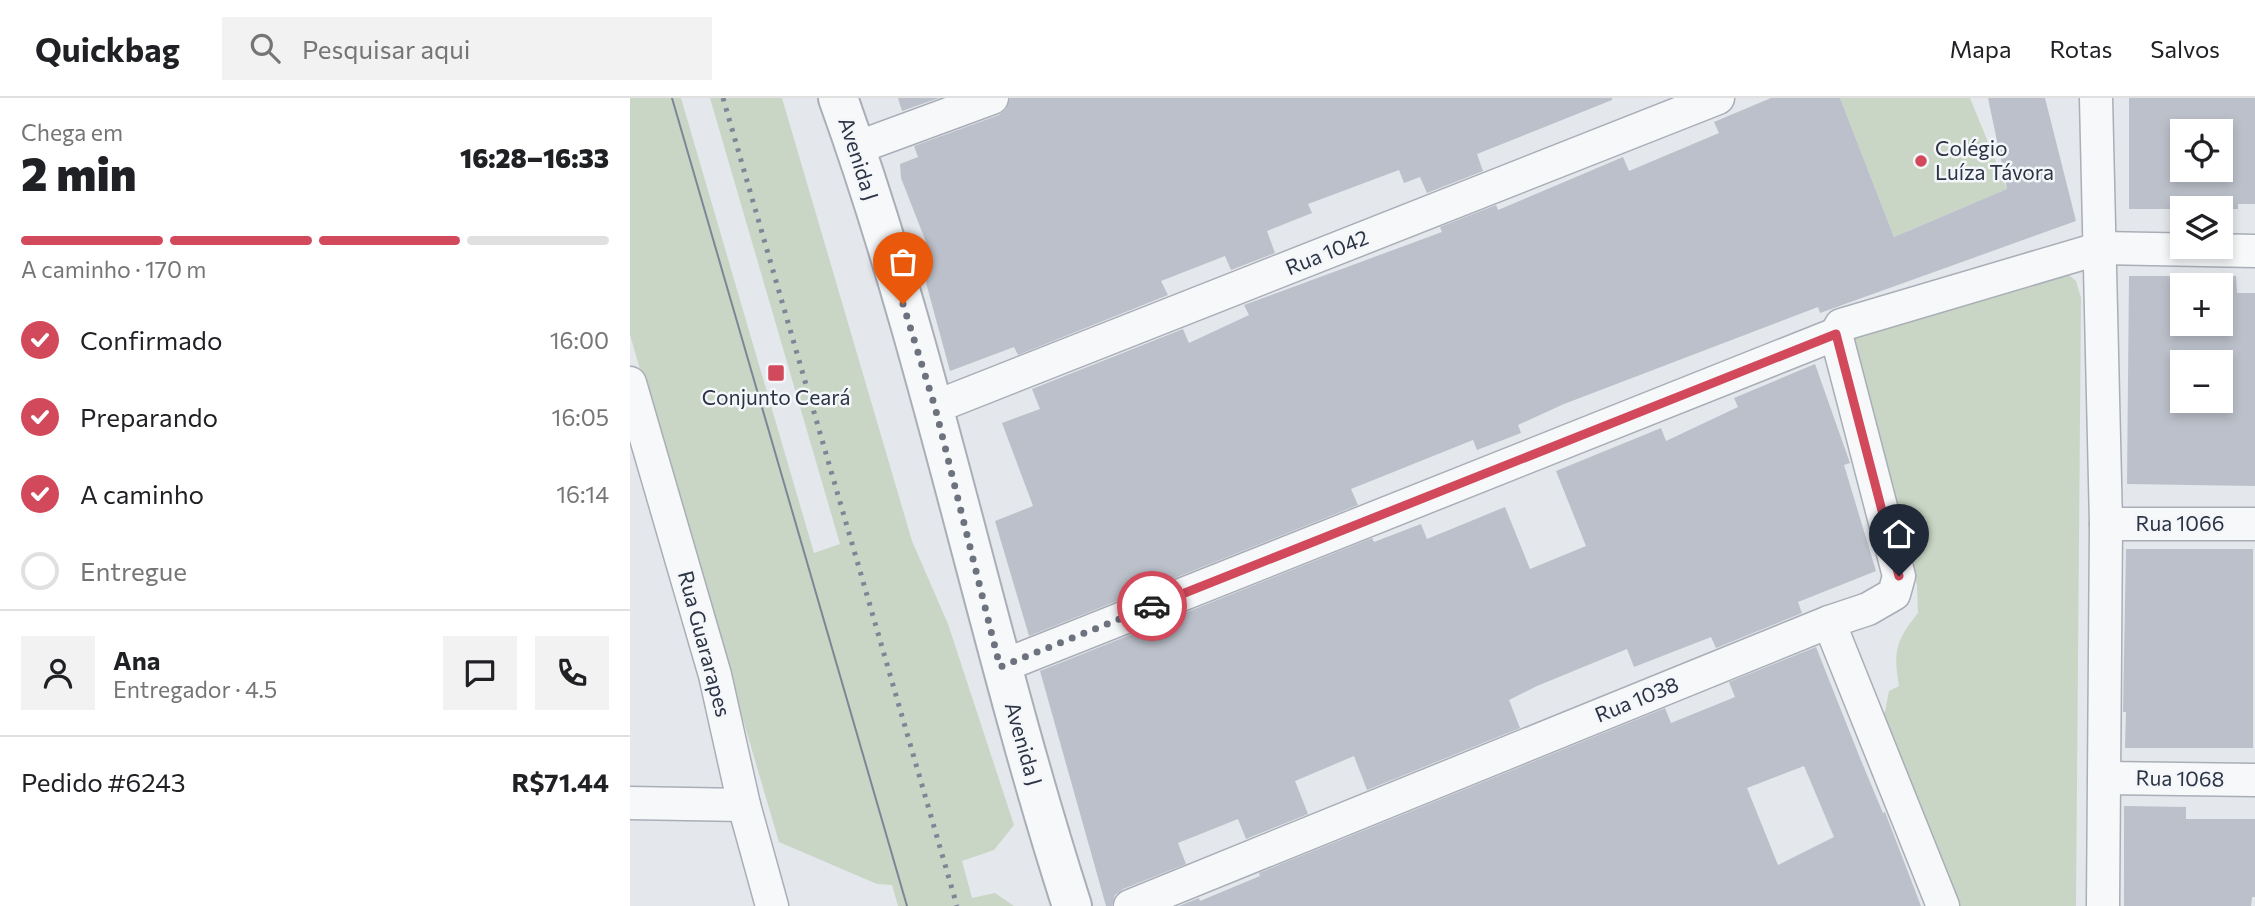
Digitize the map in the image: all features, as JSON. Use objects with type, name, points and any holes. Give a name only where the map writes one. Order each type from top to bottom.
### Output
[{"type":"street","name":"Avenida J","points":[[838,98],[856,148],[935,407],[1000,667],[1072,906]]},
{"type":"street","points":[[856,148],[992,98]]},
{"type":"street","name":"Rua 1042","points":[[935,407],[1718,98]]},
{"type":"street","points":[[2096,98],[2106,524],[2103,906]]},
{"type":"street","points":[[1000,667],[1836,334],[1841,325],[2101,248],[2255,251]]},
{"type":"street","name":"Rua 1038","points":[[1130,906],[1829,622],[1868,609],[1894,594],[1899,576],[1836,334]]},
{"type":"street","name":"Rua Guararapes","points":[[630,383],[715,675],[744,804],[772,906]]},
{"type":"street","name":"Rua 1066","points":[[2106,524],[2255,524]]},
{"type":"street","points":[[1829,622],[1943,906]]},
{"type":"street","name":"Rua 1068","points":[[2105,778],[2255,780]]},
{"type":"street","points":[[630,803],[744,804]]},
{"type":"green space","points":[[630,98],[681,98],[814,553],[840,544],[710,98],[782,98],[912,541],[948,624],[1014,825],[994,850],[962,861],[972,898],[995,893],[1014,906],[898,906],[892,885],[877,884],[779,842],[630,335]]},
{"type":"green space","points":[[1840,98],[1970,98],[2007,189],[1894,237]]},
{"type":"green space","points":[[2069,275],[2076,281],[2081,298],[2076,906],[1950,906],[1881,731],[1889,691],[1899,686],[1896,664],[1898,647],[1918,613],[1917,585],[1847,355],[1849,346],[1859,333]]},
{"type":"building","points":[[898,98],[939,98],[902,111]]},
{"type":"building","points":[[1010,98],[1612,100],[1477,154],[1483,171],[1427,193],[1420,177],[1404,183],[1399,170],[1308,204],[1312,213],[1267,231],[1275,253],[1231,270],[1225,256],[1161,281],[1168,295],[1018,355],[1014,347],[950,371],[916,246],[926,242],[901,178],[900,164],[918,157],[914,146],[999,115],[1006,109]]},
{"type":"building","points":[[1771,98],[1840,98],[1894,237],[2007,189],[1988,98],[2045,98],[2076,221],[1820,313],[1818,307],[1564,404],[1518,425],[1521,433],[1477,450],[1473,440],[1351,489],[1358,505],[1029,636],[995,521],[1033,506],[1002,423],[1040,409],[1032,389],[1183,329],[1189,343],[1249,315],[1244,305],[1442,232],[1440,227],[1496,205],[1498,210],[1623,157],[1629,171],[1719,133],[1714,122]]},
{"type":"building","points":[[2129,98],[2255,98],[2255,204],[2238,204],[2238,209],[2233,209],[2233,196],[2170,196],[2170,209],[2129,209]]},
{"type":"building","points":[[2129,276],[2170,276],[2170,336],[2233,336],[2233,276],[2236,276],[2237,293],[2255,293],[2255,486],[2127,484]]},
{"type":"building","points":[[1815,364],[1850,463],[1844,465],[1876,571],[1798,602],[1802,613],[1716,648],[1711,637],[1634,667],[1627,649],[1537,686],[1509,700],[1520,728],[1367,790],[1354,756],[1295,781],[1308,814],[1246,839],[1238,819],[1178,843],[1186,864],[1123,889],[1115,895],[1112,906],[1106,906],[1040,671],[1372,538],[1374,542],[1421,524],[1427,539],[1505,507],[1530,569],[1586,546],[1556,471],[1661,428],[1666,441],[1738,407],[1734,398]]},
{"type":"building","points":[[2126,549],[2253,549],[2253,748],[2125,748],[2126,712],[2123,712]]},
{"type":"building","points":[[1816,647],[1921,906],[1179,906],[1199,898],[1200,901],[1260,876],[1259,873],[1665,708],[1671,723],[1735,697],[1729,682]],"holes":[[[1804,766],[1834,837],[1778,865],[1747,788]]]},
{"type":"building","points":[[2124,806],[2186,807],[2186,819],[2255,819],[2255,897],[2252,897],[2251,906],[2124,906]]},
{"type":"tram line","points":[[672,98],[907,906]]},
{"type":"railway","points":[[723,98],[957,906]]},
{"type":"way so far","points":[[903,304],[935,407],[1000,667],[1152,606]]},
{"type":"place","name":"Colégio Luíza Távora","points":[[1921,161]]},
{"type":"place","name":"Conjunto Ceará","points":[[776,373]]},
{"type":"route","points":[[1152,606],[1836,334],[1899,576]]}]
